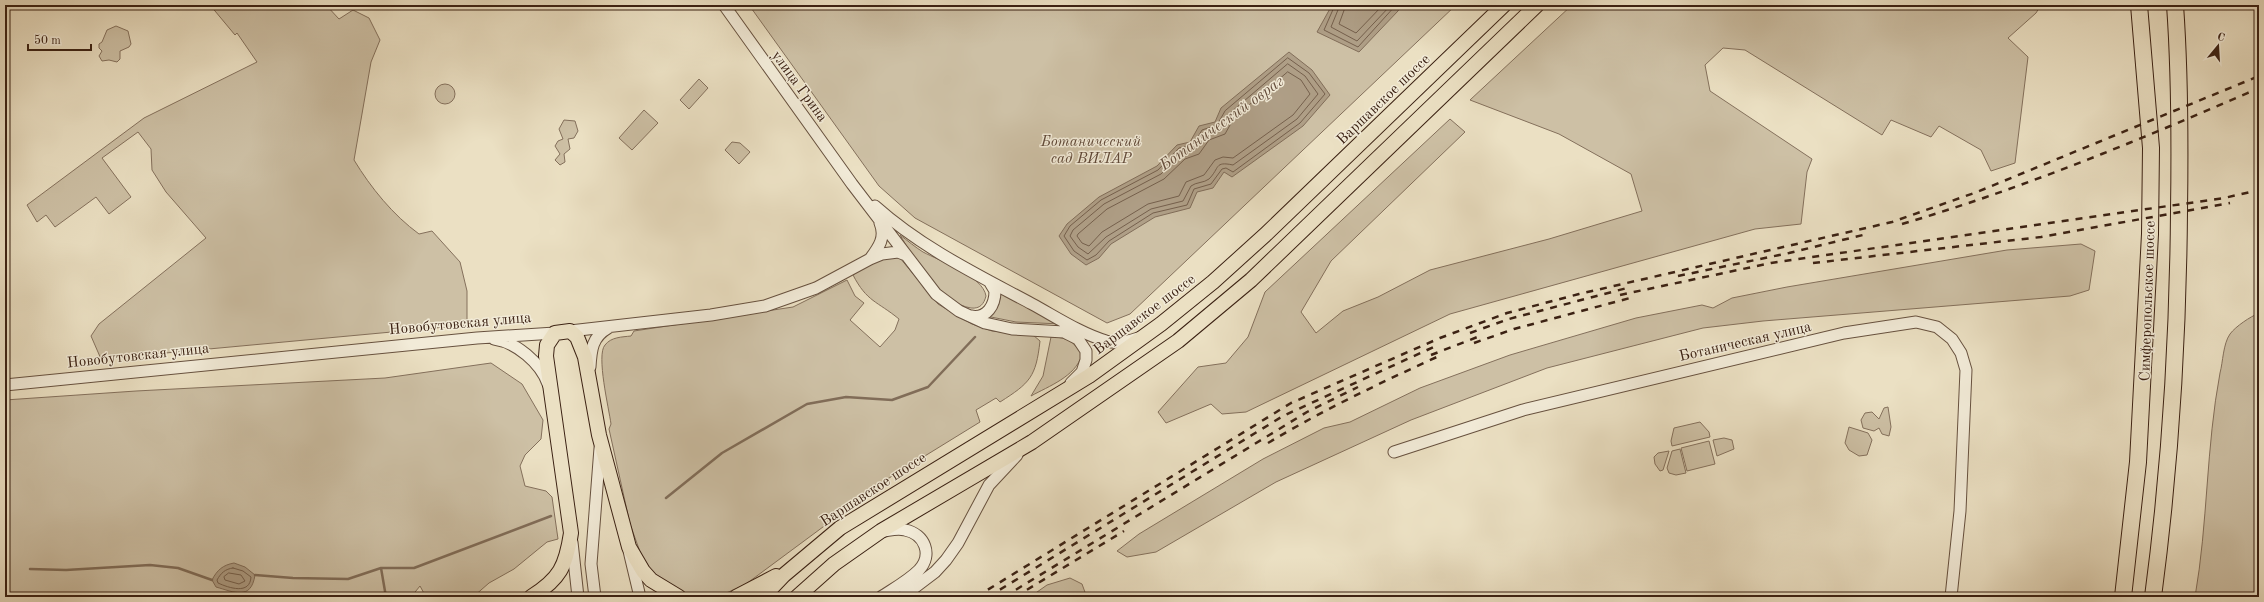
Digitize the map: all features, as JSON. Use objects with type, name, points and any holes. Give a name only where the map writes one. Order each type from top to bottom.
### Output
[{"type":"highway","name":"Симферопольское шоссе","points":[[2123,597],[2138,462],[2146,338],[2151,148],[2139,5]]},
{"type":"highway","name":"Симферопольское шоссе","points":[[2153,597],[2166,482],[2176,343],[2180,82],[2174,5]]},
{"type":"main road","name":"Варшавское шоссе","points":[[763,597],[800,561],[861,514],[1089,376],[1161,324],[1213,282],[1266,235],[1504,5]]},
{"type":"main road","points":[[797,597],[834,564],[881,531],[1032,442],[1154,359],[1229,300],[1537,5]]},
{"type":"main road","points":[[570,331],[577,337],[582,345],[589,372],[599,435],[626,537],[643,571],[660,587],[679,597]]},
{"type":"main road","name":"Новобутовская улица","points":[[555,333],[570,331]]},
{"type":"main road","points":[[531,597],[546,588],[560,574],[568,555],[571,533],[551,396],[546,350],[555,333]]},
{"type":"main road","points":[[736,597],[753,590],[800,561]]},
{"type":"street","name":"улица Грина","points":[[724,5],[852,184],[884,219],[894,238],[936,294],[972,319],[999,327],[1064,332],[1081,341],[1086,356],[1082,372],[1077,378],[1040,406]]},
{"type":"street","name":"улица Грина","points":[[884,219],[987,280],[1106,341],[1128,342],[1161,324]]},
{"type":"street","points":[[870,258],[882,240],[884,219]]},
{"type":"street","points":[[882,254],[894,238]]},
{"type":"street","name":"Новобутовская улица","points":[[570,331],[710,315],[778,303],[816,288],[870,258],[882,254],[898,252],[906,255]]},
{"type":"street","points":[[959,311],[974,316],[984,314],[989,311],[995,297],[992,285],[987,280]]},
{"type":"street","name":"Ботаническая улица","points":[[1394,452],[1468,426],[1554,402],[1844,333],[1916,322],[1936,327],[1952,339],[1961,353],[1966,370],[1961,490],[1951,597]]},
{"type":"street","points":[[589,372],[592,344],[596,337],[609,327]]},
{"type":"street","name":"Новобутовская улица","points":[[5,385],[477,338],[555,333]]},
{"type":"street","points":[[477,338],[498,340],[525,354],[541,370],[546,378],[551,396]]},
{"type":"street","points":[[594,597],[591,564],[599,467],[599,435]]},
{"type":"street","points":[[902,597],[935,572],[946,560],[989,485],[1012,460],[1032,442]]},
{"type":"street","points":[[880,597],[918,571],[924,562],[926,553],[924,543],[913,533],[898,529],[881,531]]},
{"type":"street","points":[[571,533],[579,597]]},
{"type":"street","points":[[626,537],[640,597]]},
{"type":"green space","points":[[210,5],[326,5],[339,19],[353,10],[369,18],[380,40],[371,62],[354,160],[375,191],[391,210],[419,234],[432,231],[460,262],[467,291],[467,325],[101,359],[91,336],[99,324],[206,238],[166,192],[152,170],[151,149],[138,132],[102,158],[131,197],[109,214],[96,197],[55,227],[46,215],[37,222],[27,205],[144,118],[257,62],[237,33],[235,35]]},
{"type":"green space","name":"Ботанический сад ВИЛАР","points":[[749,5],[1456,5],[1130,314],[1107,323],[915,218],[879,186]]},
{"type":"green space","points":[[1572,5],[2041,5],[2036,13],[2008,38],[2028,57],[2015,163],[1991,171],[1981,150],[1939,126],[1931,137],[1891,120],[1882,135],[1745,50],[1723,48],[1705,65],[1710,91],[1812,159],[1807,172],[1801,224],[1755,229],[1450,314],[1246,412],[1222,414],[1211,404],[1166,423],[1158,412],[1198,367],[1226,363],[1248,337],[1265,292],[1450,119],[1465,132],[1331,261],[1301,312],[1316,333],[1343,311],[1378,297],[1430,270],[1549,239],[1642,211],[1631,174],[1559,134],[1470,100]]},
{"type":"green space","points":[[116,26],[128,31],[131,44],[129,47],[120,51],[120,59],[117,62],[109,60],[102,61],[99,56],[102,51],[99,48],[99,44],[102,42],[107,30]]},
{"type":"green space","points":[[699,79],[708,88],[689,109],[680,100]]},
{"type":"green space","points":[[441,84],[449,84],[455,90],[455,98],[449,104],[441,104],[435,98],[435,90]]},
{"type":"green space","points":[[644,110],[658,123],[632,150],[619,138]]},
{"type":"green space","points":[[564,120],[575,121],[578,131],[574,138],[568,139],[570,149],[564,154],[565,162],[560,165],[555,160],[560,154],[555,146],[558,141],[563,139],[559,129]]},
{"type":"green space","points":[[732,142],[740,143],[750,152],[739,164],[725,150]]},
{"type":"green space","points":[[900,235],[923,252],[960,270],[977,282],[983,289],[986,296],[983,304],[977,308],[960,305],[939,289],[921,268]]},
{"type":"green space","points":[[2081,244],[2095,251],[2089,290],[2070,296],[1763,321],[1703,328],[1547,368],[1411,420],[1276,482],[1156,552],[1127,557],[1117,551],[1139,534],[1263,459],[1324,428],[1350,422],[1420,388],[1510,355],[1636,318],[1702,305],[1713,308],[1732,298],[1787,287],[2007,250]]},
{"type":"green space","points":[[892,257],[900,258],[938,304],[956,315],[972,324],[992,331],[1033,335],[1040,341],[1036,363],[1030,378],[1018,390],[1000,402],[996,398],[976,410],[980,422],[855,499],[854,504],[746,584],[724,594],[712,596],[680,592],[648,570],[630,524],[609,429],[611,424],[602,370],[603,351],[607,342],[620,337],[631,336],[634,331],[793,307],[847,280],[855,296],[864,303],[850,320],[880,347],[895,330],[899,319],[868,296],[853,275],[872,262]]},
{"type":"green space","points":[[998,292],[1061,324],[1016,322],[986,316]]},
{"type":"green space","points":[[2259,313],[2259,597],[2195,597],[2202,541],[2215,401],[2225,348],[2230,334],[2243,322]]},
{"type":"green space","points":[[1051,337],[1065,339],[1073,343],[1082,355],[1079,363],[1068,375],[1031,396],[1043,376]]},
{"type":"green space","points":[[491,363],[522,384],[543,420],[541,439],[525,455],[520,466],[525,486],[546,491],[552,497],[558,539],[547,542],[514,569],[489,583],[473,597],[426,597],[420,586],[411,597],[5,597],[5,400],[136,391],[385,378]]},
{"type":"green space","points":[[1888,407],[1891,427],[1889,436],[1882,434],[1879,428],[1874,431],[1863,428],[1861,420],[1865,413],[1872,412],[1879,419],[1884,408]]},
{"type":"green space","points":[[1700,422],[1709,432],[1710,437],[1672,446],[1671,441],[1674,428]]},
{"type":"green space","points":[[1849,427],[1868,433],[1872,440],[1867,455],[1859,456],[1849,450],[1845,443]]},
{"type":"green space","points":[[1724,438],[1732,440],[1734,449],[1717,456],[1713,440]]},
{"type":"green space","points":[[1709,441],[1715,464],[1687,471],[1681,448]]},
{"type":"green space","points":[[1680,449],[1686,473],[1676,475],[1669,473],[1667,468],[1672,451]]},
{"type":"green space","points":[[1669,451],[1663,470],[1660,471],[1655,464],[1654,457],[1658,453]]},
{"type":"green space","points":[[1070,578],[1082,584],[1086,595],[1030,597],[1047,585]]},
{"type":"water","points":[[1332,5],[1401,5],[1398,11],[1359,52],[1317,32]]},
{"type":"water","points":[[1289,52],[1312,70],[1330,95],[1303,126],[1232,177],[1224,172],[1213,188],[1197,192],[1190,208],[1155,217],[1111,244],[1099,258],[1086,265],[1071,254],[1059,236],[1067,224],[1099,197],[1157,166],[1177,145],[1190,142],[1199,126],[1215,122],[1221,108]]},
{"type":"water","points":[[234,563],[245,567],[255,575],[250,589],[246,592],[235,592],[216,587],[212,580],[221,568]]},
{"type":"waterway","name":"Ботанический овраг","points":[[666,498],[722,453],[807,404],[846,397],[892,400],[928,387],[975,337]]},
{"type":"waterway","name":"Ботанический овраг","points":[[255,575],[293,578],[348,579],[381,568],[414,568],[551,516]]},
{"type":"waterway","points":[[30,569],[66,570],[150,565],[178,568],[212,580]]},
{"type":"waterway","points":[[381,568],[386,597]]},
{"type":"railway","points":[[976,597],[1291,403],[1440,338],[1507,313],[1579,294],[1892,222],[1977,192],[2259,76]]},
{"type":"railway","points":[[1902,224],[2038,179],[2171,126],[2259,88]]},
{"type":"railway","points":[[1620,295],[1771,263],[2224,198],[2259,190]]},
{"type":"railway","points":[[1813,263],[2041,237],[2230,203]]},
{"type":"railway","points":[[1678,276],[1789,253],[1867,234]]},
{"type":"railway","points":[[1470,333],[1509,319],[1627,288]]},
{"type":"railway","points":[[1474,343],[1514,329],[1630,298]]},
{"type":"railway","points":[[1431,355],[1480,336]]},
{"type":"railway","points":[[988,597],[1283,416],[1438,345]]},
{"type":"railway","points":[[1268,443],[1352,397],[1439,356]]},
{"type":"railway","points":[[1004,597],[1307,412],[1358,387]]},
{"type":"railway","points":[[1015,597],[1124,531]]}]
